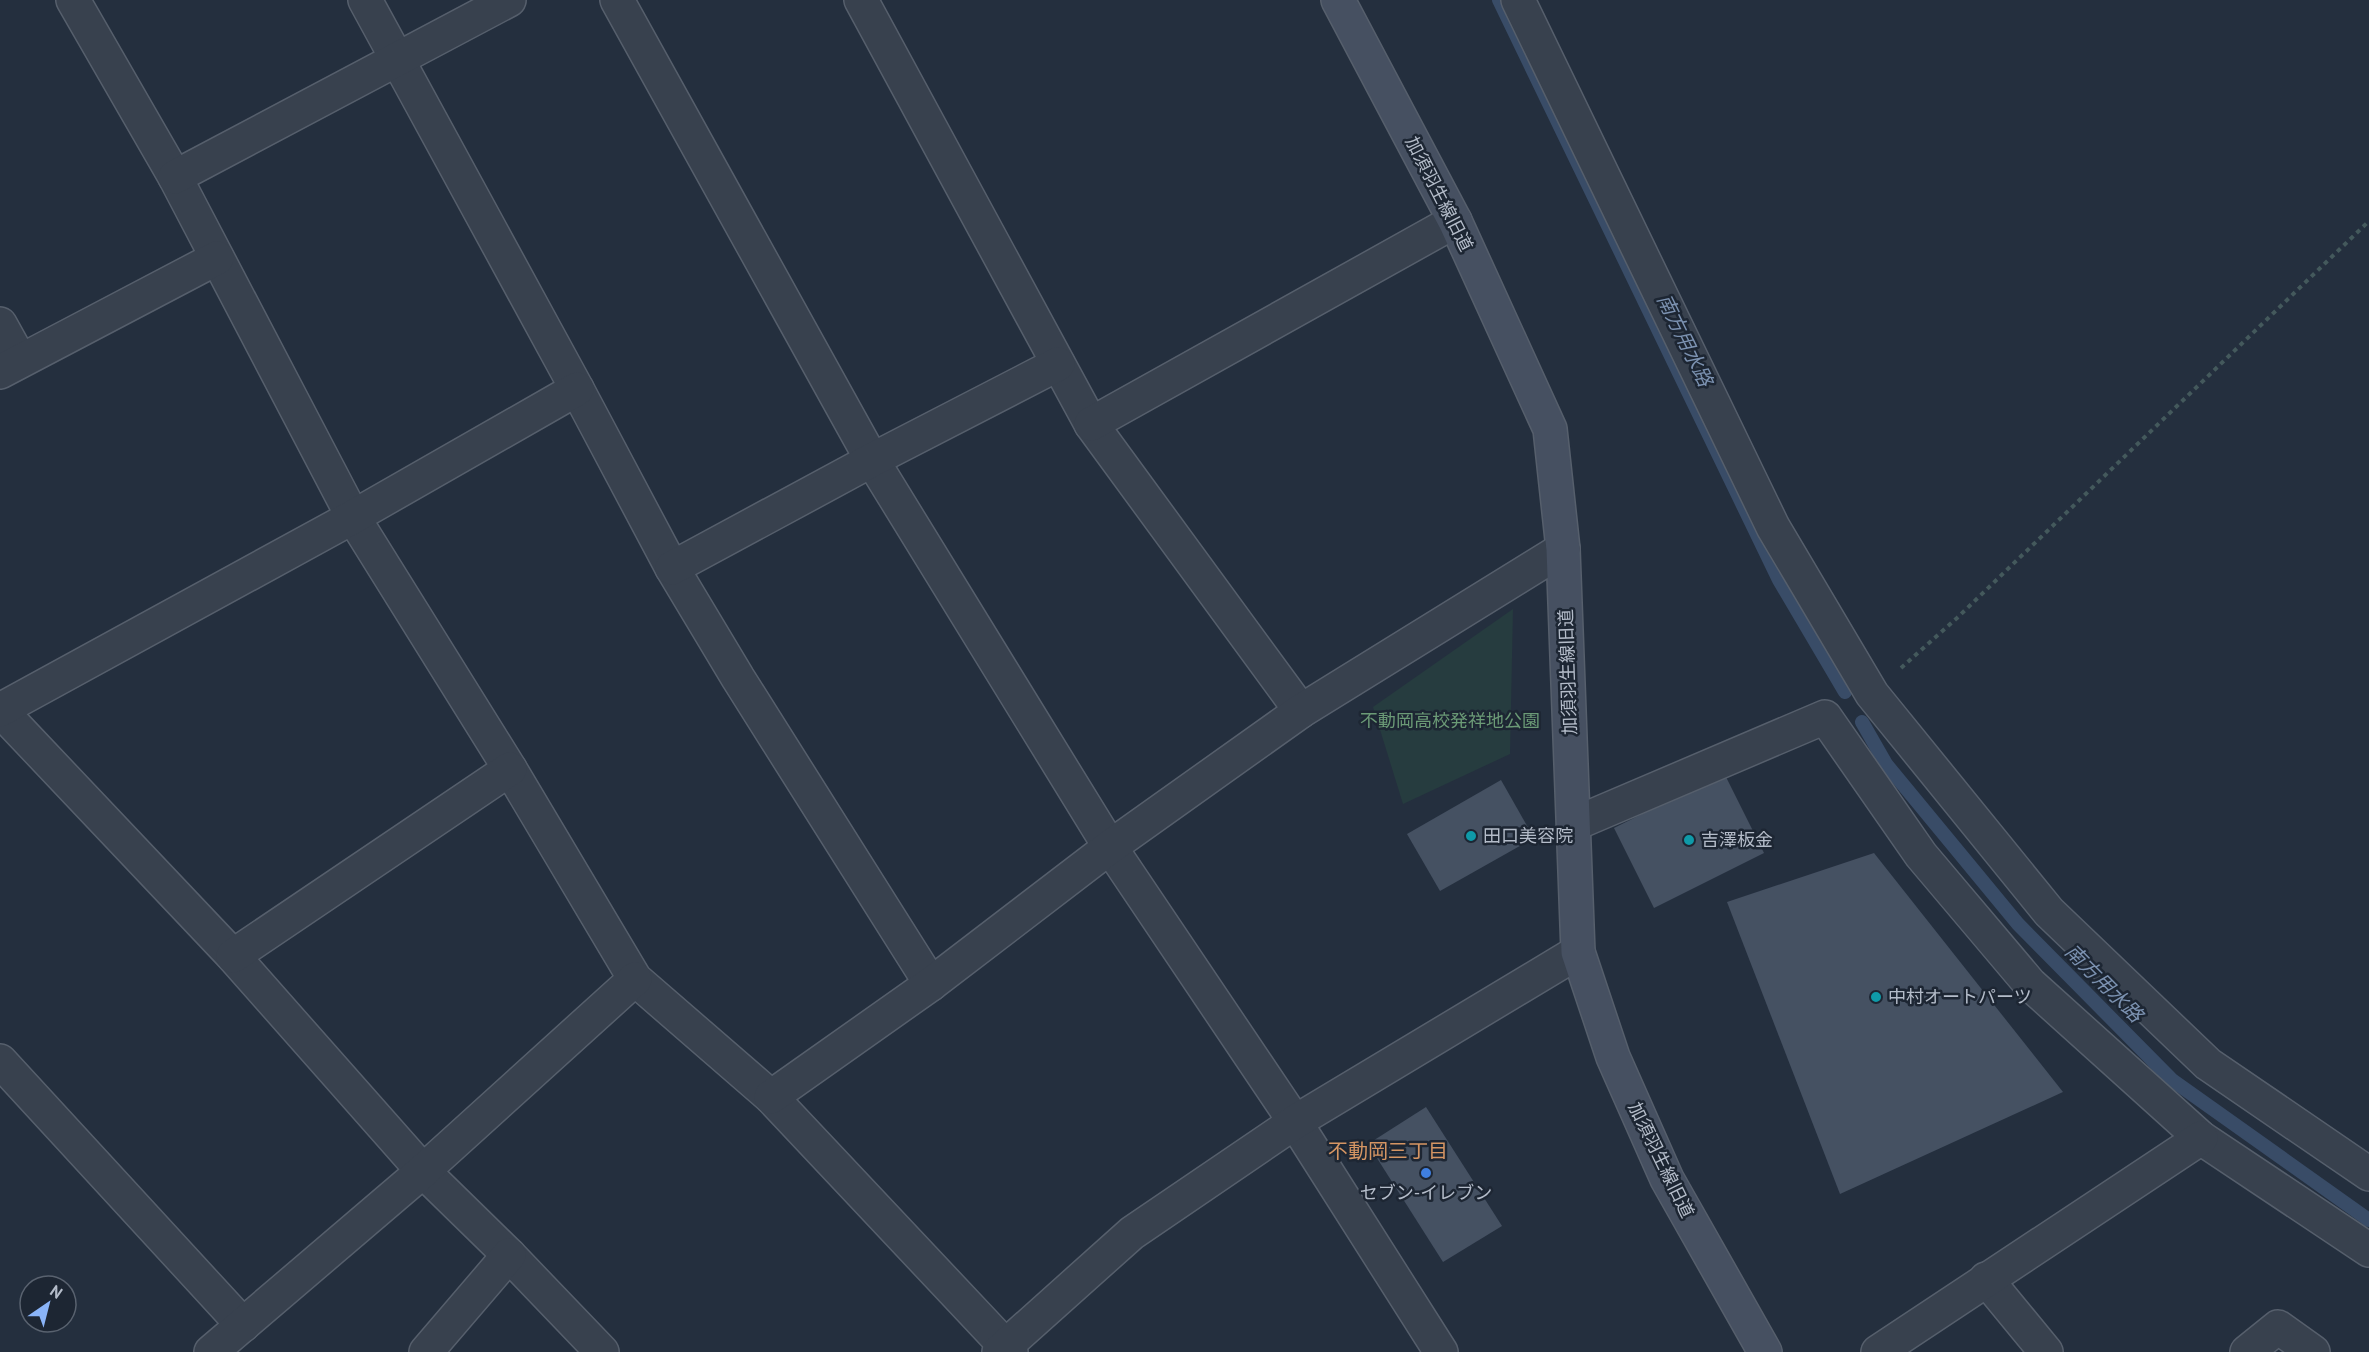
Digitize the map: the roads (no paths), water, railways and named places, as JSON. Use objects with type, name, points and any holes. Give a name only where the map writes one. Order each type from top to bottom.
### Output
[{"type":"street","points":[[73,0],[175,177],[353,517],[510,769],[635,979],[771,1097],[1005,1350],[1132,1233],[1295,1122],[1578,952]]},
{"type":"street","points":[[365,0],[672,568],[738,678],[931,984]]},
{"type":"street","points":[[175,177],[509,0]]},
{"type":"street","points":[[617,0],[872,460],[1110,847],[1295,1122],[1441,1352]]},
{"type":"street","points":[[861,0],[1091,424],[1301,711]]},
{"type":"street","name":"加須羽生線旧道","points":[[1338,0],[1455,221],[1550,429],[1563,549],[1578,952],[1613,1057],[1667,1179],[1765,1352]]},
{"type":"street","points":[[1518,0],[1773,527],[1872,694],[2049,912],[2208,1064],[2369,1174]]},
{"type":"street","points":[[1091,424],[1455,221]]},
{"type":"street","points":[[0,324],[10,366],[217,258]]},
{"type":"street","points":[[672,568],[1058,363]]},
{"type":"street","points":[[577,389],[353,517],[0,710],[233,956],[423,1171],[509,1255],[602,1352]]},
{"type":"street","points":[[771,1097],[931,984],[1110,847],[1301,711],[1563,549]]},
{"type":"street","points":[[1574,824],[1825,717],[1921,855],[2030,984],[2201,1138],[2369,1250]]},
{"type":"street","points":[[233,956],[510,769]]},
{"type":"street","points":[[211,1352],[423,1171],[635,979]]},
{"type":"street","points":[[0,1061],[243,1326]]},
{"type":"street","points":[[1878,1352],[2201,1138]]},
{"type":"street","points":[[426,1352],[509,1255]]},
{"type":"street","points":[[1986,1279],[2046,1352]]},
{"type":"street","points":[[2247,1352],[2278,1327],[2313,1352]]},
{"type":"waterway","name":"南方用水路","points":[[1499,0],[1779,580],[1845,692]]},
{"type":"waterway","name":"南方用水路","points":[[1862,722],[1886,764],[2018,924],[2172,1080],[2369,1220]]},
{"type":"place","name":"田口美容院","points":[[1471,836]]},
{"type":"place","name":"吉澤板金","points":[[1689,840]]},
{"type":"place","name":"中村オートパーツ","points":[[1876,997]]},
{"type":"place","name":"セブン-イレブン","points":[[1426,1173]]},
{"type":"district","name":"不動岡三丁目","points":[[1388,1151]]},
{"type":"park label","name":"不動岡高校発祥地公園","points":[[1450,721]]}]
